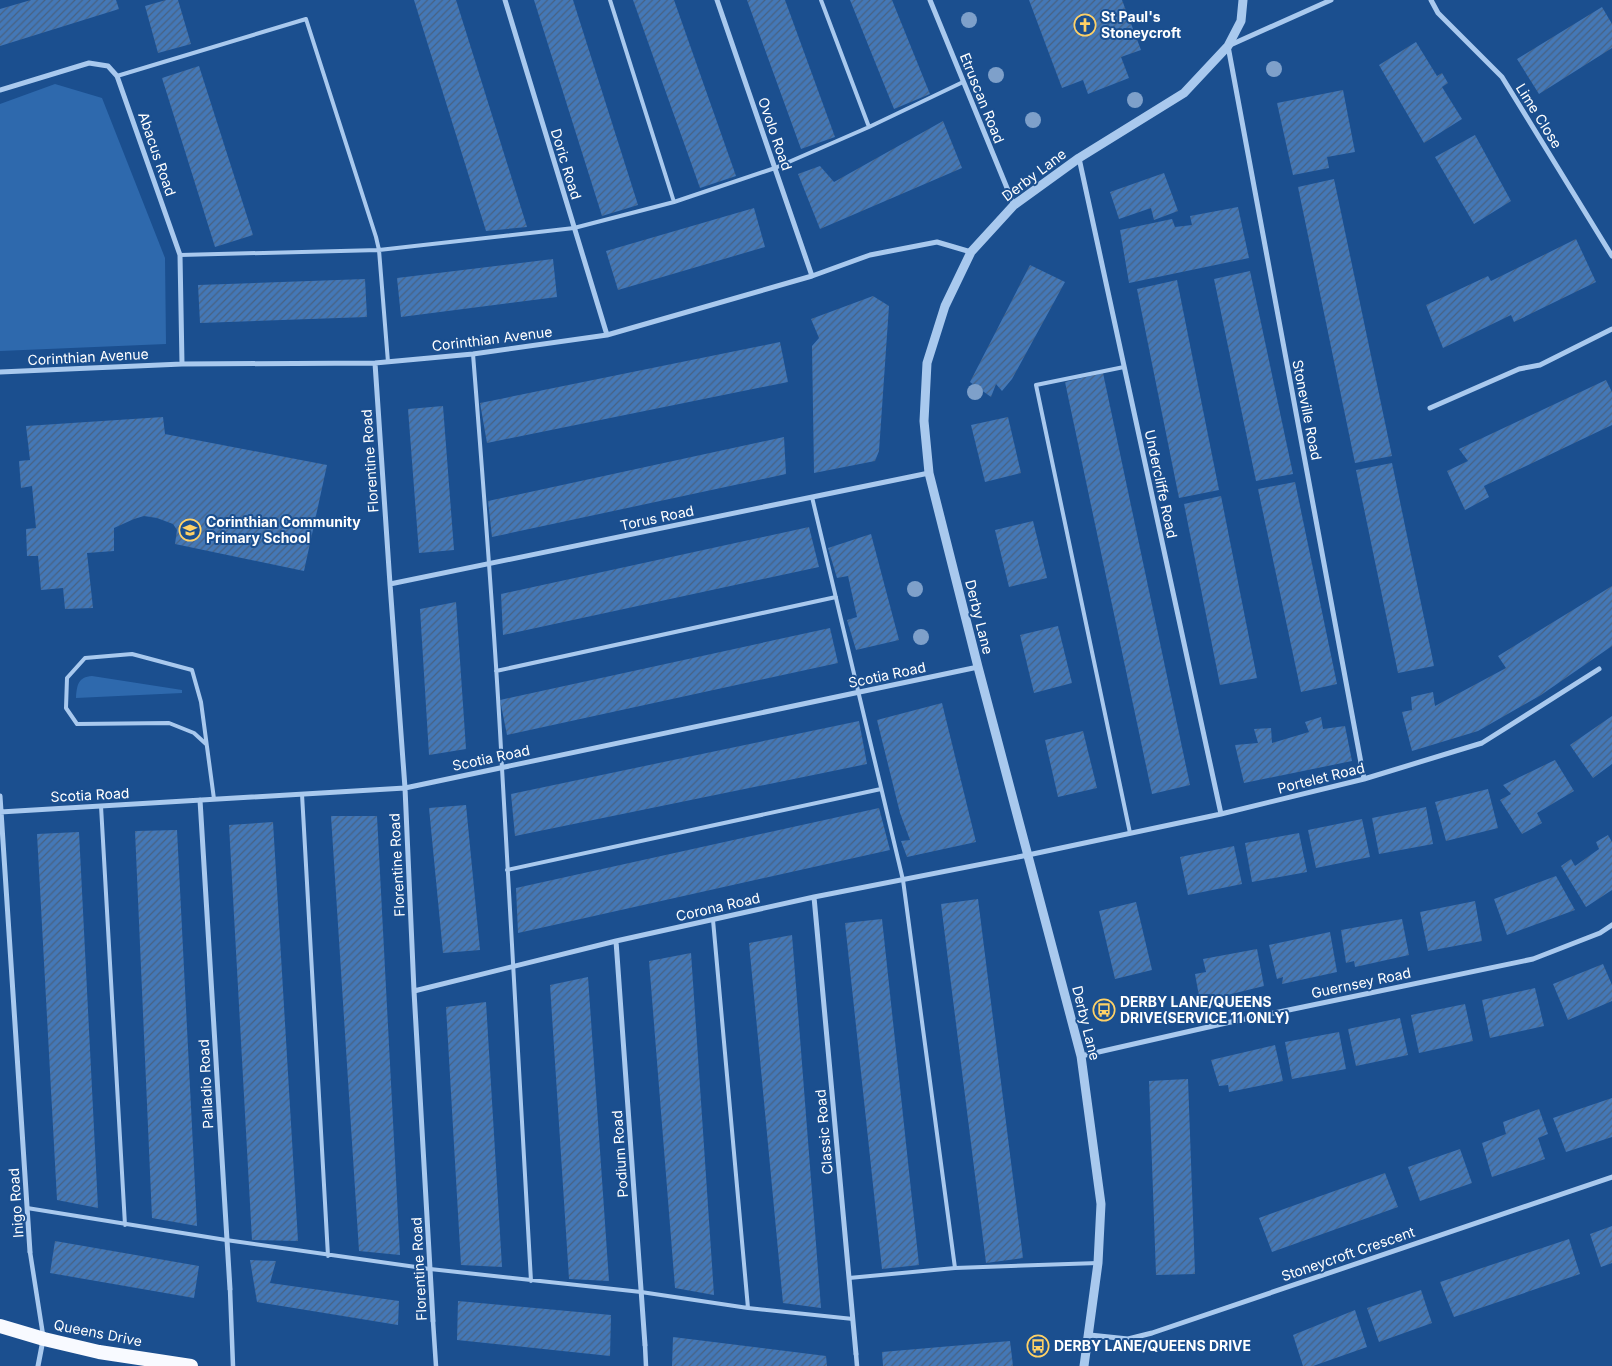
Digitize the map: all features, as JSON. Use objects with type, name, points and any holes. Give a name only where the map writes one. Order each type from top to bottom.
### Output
[{"type":"highway","name":"Queens Drive","points":[[0,1326],[99,1352],[191,1366]]},
{"type":"street","name":"Doric Road","points":[[505,0],[607,335]]},
{"type":"street","name":"Ovolo Road","points":[[717,0],[812,276]]},
{"type":"street","name":"Etruscan Road","points":[[930,0],[1014,205]]},
{"type":"street","name":"Derby Lane","points":[[1084,1366],[1090,1335],[1098,1263],[1101,1204],[1081,1056],[948,552],[930,473],[924,421],[928,362],[945,306],[971,252],[1014,205],[1080,158],[1184,92],[1228,46],[1240,21],[1243,0]]},
{"type":"street","points":[[1228,46],[1331,0]]},
{"type":"street","name":"Lime Close","points":[[1431,0],[1438,14],[1502,78],[1612,256]]},
{"type":"street","name":"Stoneville Road","points":[[1228,46],[1364,779]]},
{"type":"street","points":[[0,90],[89,63],[108,66],[117,76]]},
{"type":"street","name":"Abacus Road","points":[[117,76],[180,255],[182,364]]},
{"type":"street","name":"Undercliffe Road","points":[[1080,158],[1221,814]]},
{"type":"street","name":"Corinthian Avenue","points":[[0,372],[182,364],[375,363],[473,354],[607,335],[812,276],[870,255],[937,242],[971,252]]},
{"type":"street","points":[[1430,408],[1519,369],[1540,365],[1612,329]]},
{"type":"street","name":"Florentine Road","points":[[375,363],[405,788],[414,991],[436,1366]]},
{"type":"street","name":"Torus Road","points":[[390,584],[930,473]]},
{"type":"street","name":"Scotia Road","points":[[0,812],[405,788],[978,667]]},
{"type":"street","name":"Portelet Road","points":[[1028,855],[1221,814],[1364,779],[1482,743],[1599,669]]},
{"type":"street","name":"Inigo Road","points":[[0,796],[30,1252],[44,1339]]},
{"type":"street","name":"Palladio Road","points":[[200,800],[233,1366]]},
{"type":"street","name":"Corona Road","points":[[414,991],[616,941],[814,897],[1028,855]]},
{"type":"street","name":"Classic Road","points":[[814,897],[857,1366]]},
{"type":"street","name":"Guernsey Road","points":[[1081,1056],[1226,1023],[1533,958],[1600,934],[1612,925]]},
{"type":"street","name":"Podium Road","points":[[616,941],[646,1366]]},
{"type":"street","name":"Stoneycroft Crescent","points":[[1090,1335],[1128,1339],[1152,1333],[1612,1177]]},
{"type":"street","points":[[38,1366],[44,1339]]},
{"type":"lane","points":[[610,0],[674,202]]},
{"type":"lane","points":[[821,0],[869,127]]},
{"type":"lane","points":[[117,76],[306,19],[379,250],[388,362]]},
{"type":"lane","points":[[180,255],[379,250],[574,228],[674,202],[775,168],[869,127],[963,82]]},
{"type":"lane","points":[[473,354],[496,671],[531,1281]]},
{"type":"lane","points":[[1124,368],[1036,385],[1130,833]]},
{"type":"lane","points":[[812,497],[903,880],[955,1268]]},
{"type":"lane","points":[[496,671],[836,597]]},
{"type":"lane","points":[[206,744],[194,733],[168,723],[77,724],[66,708],[67,678],[85,658],[132,654],[192,670],[201,702],[214,799]]},
{"type":"lane","points":[[507,870],[881,789]]},
{"type":"lane","points":[[302,794],[328,1256]]},
{"type":"lane","points":[[101,806],[126,1225]]},
{"type":"lane","points":[[713,920],[748,1308]]},
{"type":"lane","points":[[27,1208],[126,1225],[430,1270],[641,1292],[748,1308],[853,1320]]},
{"type":"lane","points":[[849,1278],[955,1268],[1098,1263]]},
{"type":"shaded area","points":[[55,84],[102,98],[165,258],[166,344],[0,351],[0,104]]},
{"type":"shaded area","points":[[92,676],[182,690],[182,693],[76,698],[79,682],[84,678]]},
{"type":"building","points":[[31,0],[116,0],[119,9],[0,46],[0,9]]},
{"type":"building","points":[[166,0],[178,0],[191,44],[158,53],[145,6]]},
{"type":"building","points":[[414,0],[456,0],[527,227],[486,231]]},
{"type":"building","points":[[534,0],[573,0],[638,205],[602,216]]},
{"type":"building","points":[[633,0],[674,0],[736,176],[700,188]]},
{"type":"building","points":[[747,0],[785,0],[835,137],[801,149]]},
{"type":"building","points":[[850,0],[892,0],[930,94],[894,109]]},
{"type":"building","name":"St Paul's Stoneycroft","points":[[1029,0],[1122,0],[1141,50],[1121,57],[1129,78],[1088,94],[1083,80],[1062,88]]},
{"type":"building","points":[[1602,7],[1612,24],[1612,48],[1539,94],[1517,59]]},
{"type":"building","points":[[1416,42],[1437,76],[1442,73],[1448,83],[1442,87],[1462,119],[1424,143],[1379,65]]},
{"type":"building","points":[[199,66],[253,235],[215,247],[162,78]]},
{"type":"building","points":[[1343,90],[1355,152],[1327,157],[1329,168],[1293,175],[1277,103]]},
{"type":"building","points":[[943,121],[962,168],[820,229],[798,174],[820,166],[834,182]]},
{"type":"building","points":[[1475,135],[1511,201],[1474,224],[1435,157]]},
{"type":"building","points":[[1164,173],[1178,211],[1154,220],[1151,208],[1119,219],[1110,192]]},
{"type":"building","points":[[1334,179],[1392,456],[1355,463],[1298,187]]},
{"type":"building","points":[[1238,207],[1249,258],[1129,283],[1120,230],[1172,219],[1175,227],[1192,225],[1190,216]]},
{"type":"building","points":[[754,208],[765,247],[618,290],[606,251]]},
{"type":"building","points":[[1576,239],[1596,282],[1514,322],[1511,315],[1443,348],[1426,305],[1488,276],[1491,281]]},
{"type":"building","points":[[553,259],[557,297],[401,317],[397,278]]},
{"type":"building","points":[[1030,265],[1065,282],[1012,379],[1002,391],[996,384],[991,397],[970,382]]},
{"type":"building","points":[[1250,271],[1293,474],[1256,481],[1214,279]]},
{"type":"building","points":[[365,279],[367,317],[200,323],[198,285]]},
{"type":"building","points":[[1177,280],[1219,490],[1179,498],[1137,289]]},
{"type":"building","points":[[873,296],[889,306],[879,451],[875,461],[814,473],[812,346],[819,338],[811,319]]},
{"type":"building","points":[[780,342],[788,382],[487,443],[480,403]]},
{"type":"building","points":[[1103,373],[1190,785],[1152,794],[1065,382]]},
{"type":"building","points":[[1606,380],[1612,392],[1612,425],[1484,486],[1489,497],[1465,510],[1447,471],[1468,461],[1459,449]]},
{"type":"building","points":[[443,406],[454,550],[419,553],[408,409]]},
{"type":"building","points":[[163,417],[165,434],[327,465],[304,571],[175,544],[177,530],[173,524],[157,518],[144,516],[114,528],[114,551],[87,553],[93,608],[65,609],[63,588],[41,590],[38,556],[27,556],[26,529],[36,528],[32,486],[21,488],[19,461],[30,460],[26,426]]},
{"type":"building","points":[[1008,417],[1021,473],[985,482],[971,425]]},
{"type":"building","points":[[784,437],[786,474],[492,537],[488,501]]},
{"type":"building","points":[[1392,463],[1434,666],[1398,673],[1356,470]]},
{"type":"building","points":[[1295,482],[1337,684],[1301,692],[1258,489]]},
{"type":"building","points":[[1221,496],[1257,678],[1220,685],[1184,504]]},
{"type":"building","points":[[1033,521],[1047,578],[1009,587],[995,530]]},
{"type":"building","points":[[809,527],[819,567],[503,635],[501,594]]},
{"type":"building","points":[[871,534],[899,640],[856,650],[847,620],[857,617],[848,576],[837,578],[828,548]]},
{"type":"building","points":[[1612,586],[1612,646],[1541,695],[1478,731],[1412,751],[1402,712],[1412,710],[1411,697],[1433,692],[1435,706],[1506,668],[1498,656]]},
{"type":"building","points":[[456,602],[466,749],[429,755],[420,609]]},
{"type":"building","points":[[1058,626],[1072,683],[1034,693],[1020,635]]},
{"type":"building","points":[[830,628],[838,663],[507,735],[500,700]]},
{"type":"building","points":[[942,703],[976,842],[907,857],[901,841],[910,840],[900,813],[877,720]]},
{"type":"building","points":[[1612,716],[1612,764],[1593,778],[1570,745]]},
{"type":"building","points":[[1321,717],[1323,729],[1345,726],[1352,761],[1244,783],[1235,745],[1258,743],[1254,729],[1271,728],[1272,743],[1309,732],[1305,722]]},
{"type":"building","points":[[859,721],[867,764],[515,836],[511,794]]},
{"type":"building","points":[[1083,731],[1097,788],[1058,797],[1045,740]]},
{"type":"building","points":[[1555,760],[1574,791],[1537,813],[1542,823],[1522,834],[1500,800],[1511,794],[1503,785]]},
{"type":"building","points":[[1488,789],[1498,828],[1446,841],[1435,802]]},
{"type":"building","points":[[466,805],[480,950],[443,953],[429,808]]},
{"type":"building","points":[[1426,807],[1433,844],[1379,854],[1372,818]]},
{"type":"building","points":[[879,808],[890,850],[518,933],[516,888]]},
{"type":"building","points":[[331,816],[377,816],[400,1255],[359,1251]]},
{"type":"building","points":[[1362,819],[1370,857],[1316,868],[1308,830]]},
{"type":"building","points":[[273,822],[298,1241],[252,1240],[229,825]]},
{"type":"building","points":[[177,830],[197,1226],[152,1218],[135,831]]},
{"type":"building","points":[[79,832],[98,1208],[57,1200],[37,834]]},
{"type":"building","points":[[1299,833],[1307,872],[1252,882],[1245,843]]},
{"type":"building","points":[[1608,835],[1612,842],[1612,890],[1586,907],[1561,866],[1571,859],[1575,866],[1599,849],[1596,842]]},
{"type":"building","points":[[1234,846],[1242,884],[1188,895],[1180,857]]},
{"type":"building","points":[[1556,876],[1575,910],[1507,935],[1494,899]]},
{"type":"building","points":[[978,899],[1023,1258],[986,1263],[941,904]]},
{"type":"building","points":[[1475,901],[1482,941],[1428,951],[1420,912]]},
{"type":"building","points":[[1136,902],[1152,970],[1115,979],[1099,911]]},
{"type":"building","points":[[882,919],[919,1265],[882,1269],[845,923]]},
{"type":"building","points":[[1402,919],[1409,955],[1355,967],[1354,961],[1346,963],[1341,930]]},
{"type":"building","points":[[1330,932],[1337,972],[1282,984],[1283,977],[1277,979],[1269,945]]},
{"type":"building","points":[[792,935],[821,1308],[783,1303],[749,943]]},
{"type":"building","points":[[1257,949],[1264,986],[1211,999],[1210,994],[1199,996],[1195,974],[1206,972],[1203,959]]},
{"type":"building","points":[[691,953],[714,1295],[675,1288],[649,961]]},
{"type":"building","points":[[1603,964],[1612,985],[1612,1001],[1568,1020],[1553,984]]},
{"type":"building","points":[[588,977],[609,1281],[569,1279],[550,985]]},
{"type":"building","points":[[1535,988],[1544,1026],[1490,1038],[1482,1000]]},
{"type":"building","points":[[486,1002],[502,1267],[461,1265],[446,1007]]},
{"type":"building","points":[[1465,1004],[1473,1041],[1419,1053],[1411,1015]]},
{"type":"building","points":[[1400,1018],[1408,1055],[1356,1066],[1348,1029]]},
{"type":"building","points":[[1339,1032],[1346,1069],[1292,1079],[1285,1042]]},
{"type":"building","points":[[1275,1045],[1283,1081],[1229,1092],[1228,1085],[1219,1086],[1211,1060]]},
{"type":"building","points":[[1188,1079],[1195,1274],[1156,1275],[1149,1081]]},
{"type":"building","points":[[1612,1098],[1612,1137],[1566,1152],[1553,1118]]},
{"type":"building","points":[[1539,1109],[1548,1134],[1538,1138],[1545,1159],[1492,1177],[1482,1143],[1506,1134],[1503,1122]]},
{"type":"building","points":[[1460,1149],[1472,1183],[1420,1201],[1408,1167]]},
{"type":"building","points":[[1385,1173],[1398,1207],[1272,1252],[1259,1218]]},
{"type":"building","points":[[1612,1226],[1612,1263],[1601,1267],[1590,1234]]},
{"type":"building","points":[[1569,1239],[1580,1274],[1454,1317],[1440,1282]]},
{"type":"building","points":[[55,1241],[199,1266],[194,1298],[50,1273]]},
{"type":"building","points":[[250,1260],[276,1261],[270,1283],[399,1301],[398,1325],[257,1302]]},
{"type":"building","points":[[1421,1290],[1432,1323],[1379,1342],[1367,1308]]},
{"type":"building","points":[[458,1301],[611,1315],[610,1356],[457,1340]]},
{"type":"building","points":[[1355,1310],[1367,1347],[1313,1366],[1303,1366],[1293,1335]]},
{"type":"building","points":[[673,1337],[826,1356],[827,1366],[672,1366]]},
{"type":"building","points":[[1010,1341],[1013,1366],[883,1366],[882,1352]]},
{"type":"place","name":"St Paul's Stoneycroft","points":[[1085,25]]},
{"type":"place","name":"Corinthian Community Primary School","points":[[190,530]]},
{"type":"place","name":"DERBY LANE/QUEENS DRIVE(SERVICE 11 ONLY)","points":[[1104,1010]]},
{"type":"place","name":"DERBY LANE/QUEENS DRIVE","points":[[1038,1346]]}]
